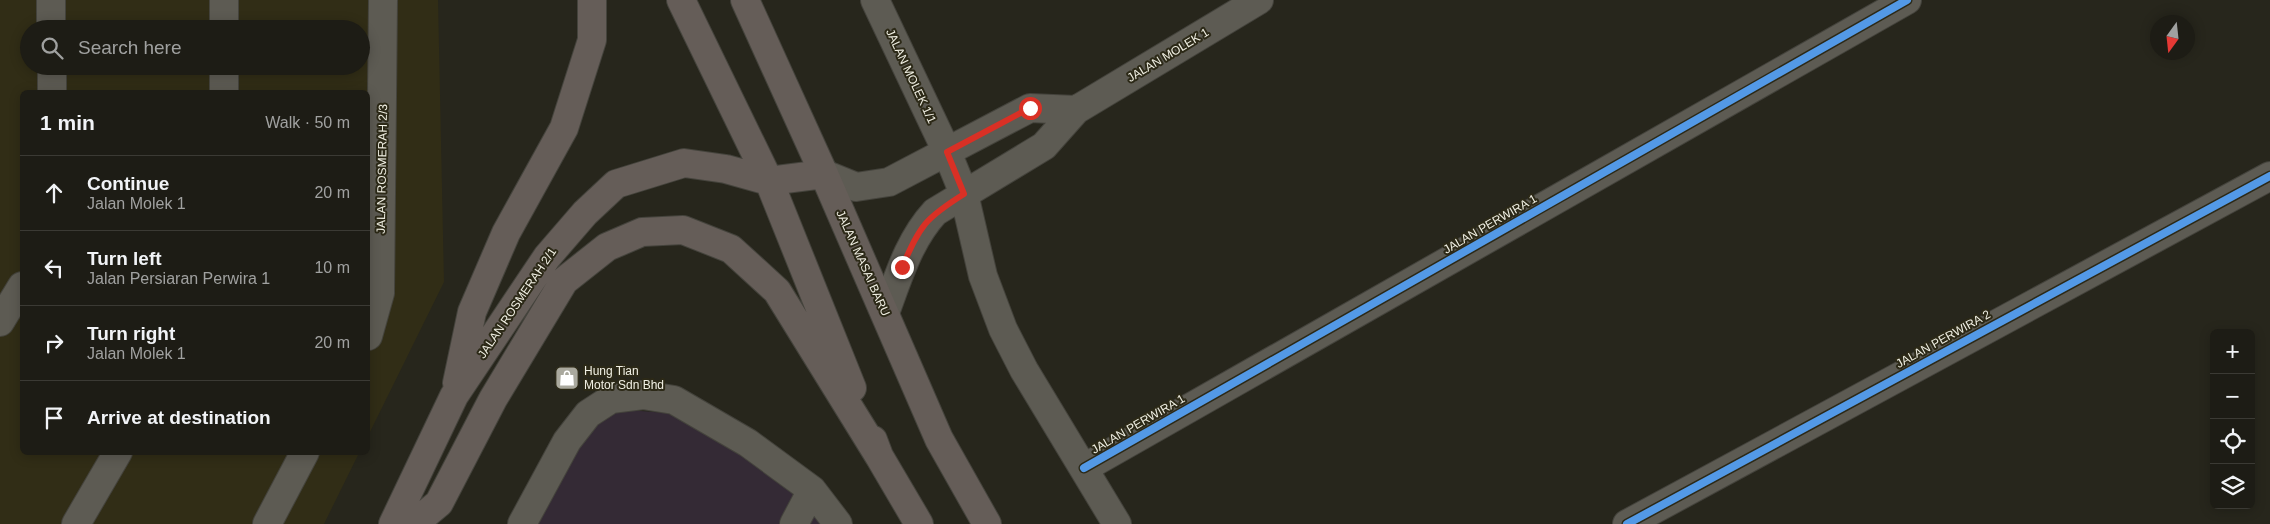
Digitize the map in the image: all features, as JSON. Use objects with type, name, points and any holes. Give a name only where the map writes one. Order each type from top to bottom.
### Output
[{"type":"main road","points":[[454,396],[472,312],[506,233],[564,128],[592,40],[592,0]]},
{"type":"main road","points":[[680,0],[769,180],[879,456]]},
{"type":"main road","name":"JALAN MASAI BARU","points":[[745,0],[886,313],[939,439],[987,524]]},
{"type":"main road","name":"JALAN ROSMERAH 2/1","points":[[393,524],[454,396],[547,257],[584,213],[616,184],[684,163],[726,169],[769,180]]},
{"type":"main road","points":[[769,180],[824,174]]},
{"type":"main road","points":[[414,524],[439,503],[493,399],[564,281],[607,246],[642,232],[683,230],[731,249],[777,292],[919,524]]},
{"type":"street","points":[[51,0],[51,20]]},
{"type":"street","points":[[224,0],[224,20]]},
{"type":"street","name":"JALAN ROSMERAH 2/3","points":[[370,321],[374,292],[383,0]]},
{"type":"street","name":"JALAN MOLEK 1/1","points":[[876,0],[947,152],[964,194],[983,276],[1003,329],[1024,370],[1117,524]]},
{"type":"street","name":"JALAN MOLEK 1","points":[[886,313],[902,267],[922,225],[935,212],[1044,146],[1076,110],[1259,0]]},
{"type":"street","name":"JALAN PERWIRA 1","points":[[1084,468],[1907,0]]},
{"type":"street","points":[[52,75],[52,90]]},
{"type":"street","points":[[224,75],[224,90]]},
{"type":"street","points":[[824,174],[856,187],[889,182],[1030,108],[1076,110]]},
{"type":"street","name":"JALAN PERWIRA 2","points":[[1627,524],[2270,176]]},
{"type":"street","points":[[0,322],[20,289]]},
{"type":"street","points":[[522,524],[567,441],[588,414],[611,399],[643,395],[674,400],[748,443],[812,490],[838,524]]},
{"type":"street","points":[[76,524],[116,455]]},
{"type":"street","points":[[267,524],[303,455]]},
{"type":"street","points":[[794,524],[812,490]]},
{"type":"shaded area","points":[[0,0],[438,0],[444,282],[370,432],[370,90],[20,90],[20,455],[358,455],[324,524],[0,524]]},
{"type":"shaded area","points":[[614,409],[667,413],[743,454],[800,495],[822,524],[535,524],[574,451],[597,423]]},
{"type":"cycle path","points":[[1084,468],[1907,0]]},
{"type":"cycle path","points":[[1627,524],[2270,176]]},
{"type":"place","name":"Hung Tian Motor Sdn Bhd","points":[[567,378]]},
{"type":"route","points":[[902,267],[922,225],[935,212],[964,194],[947,152],[1030,108]]}]
